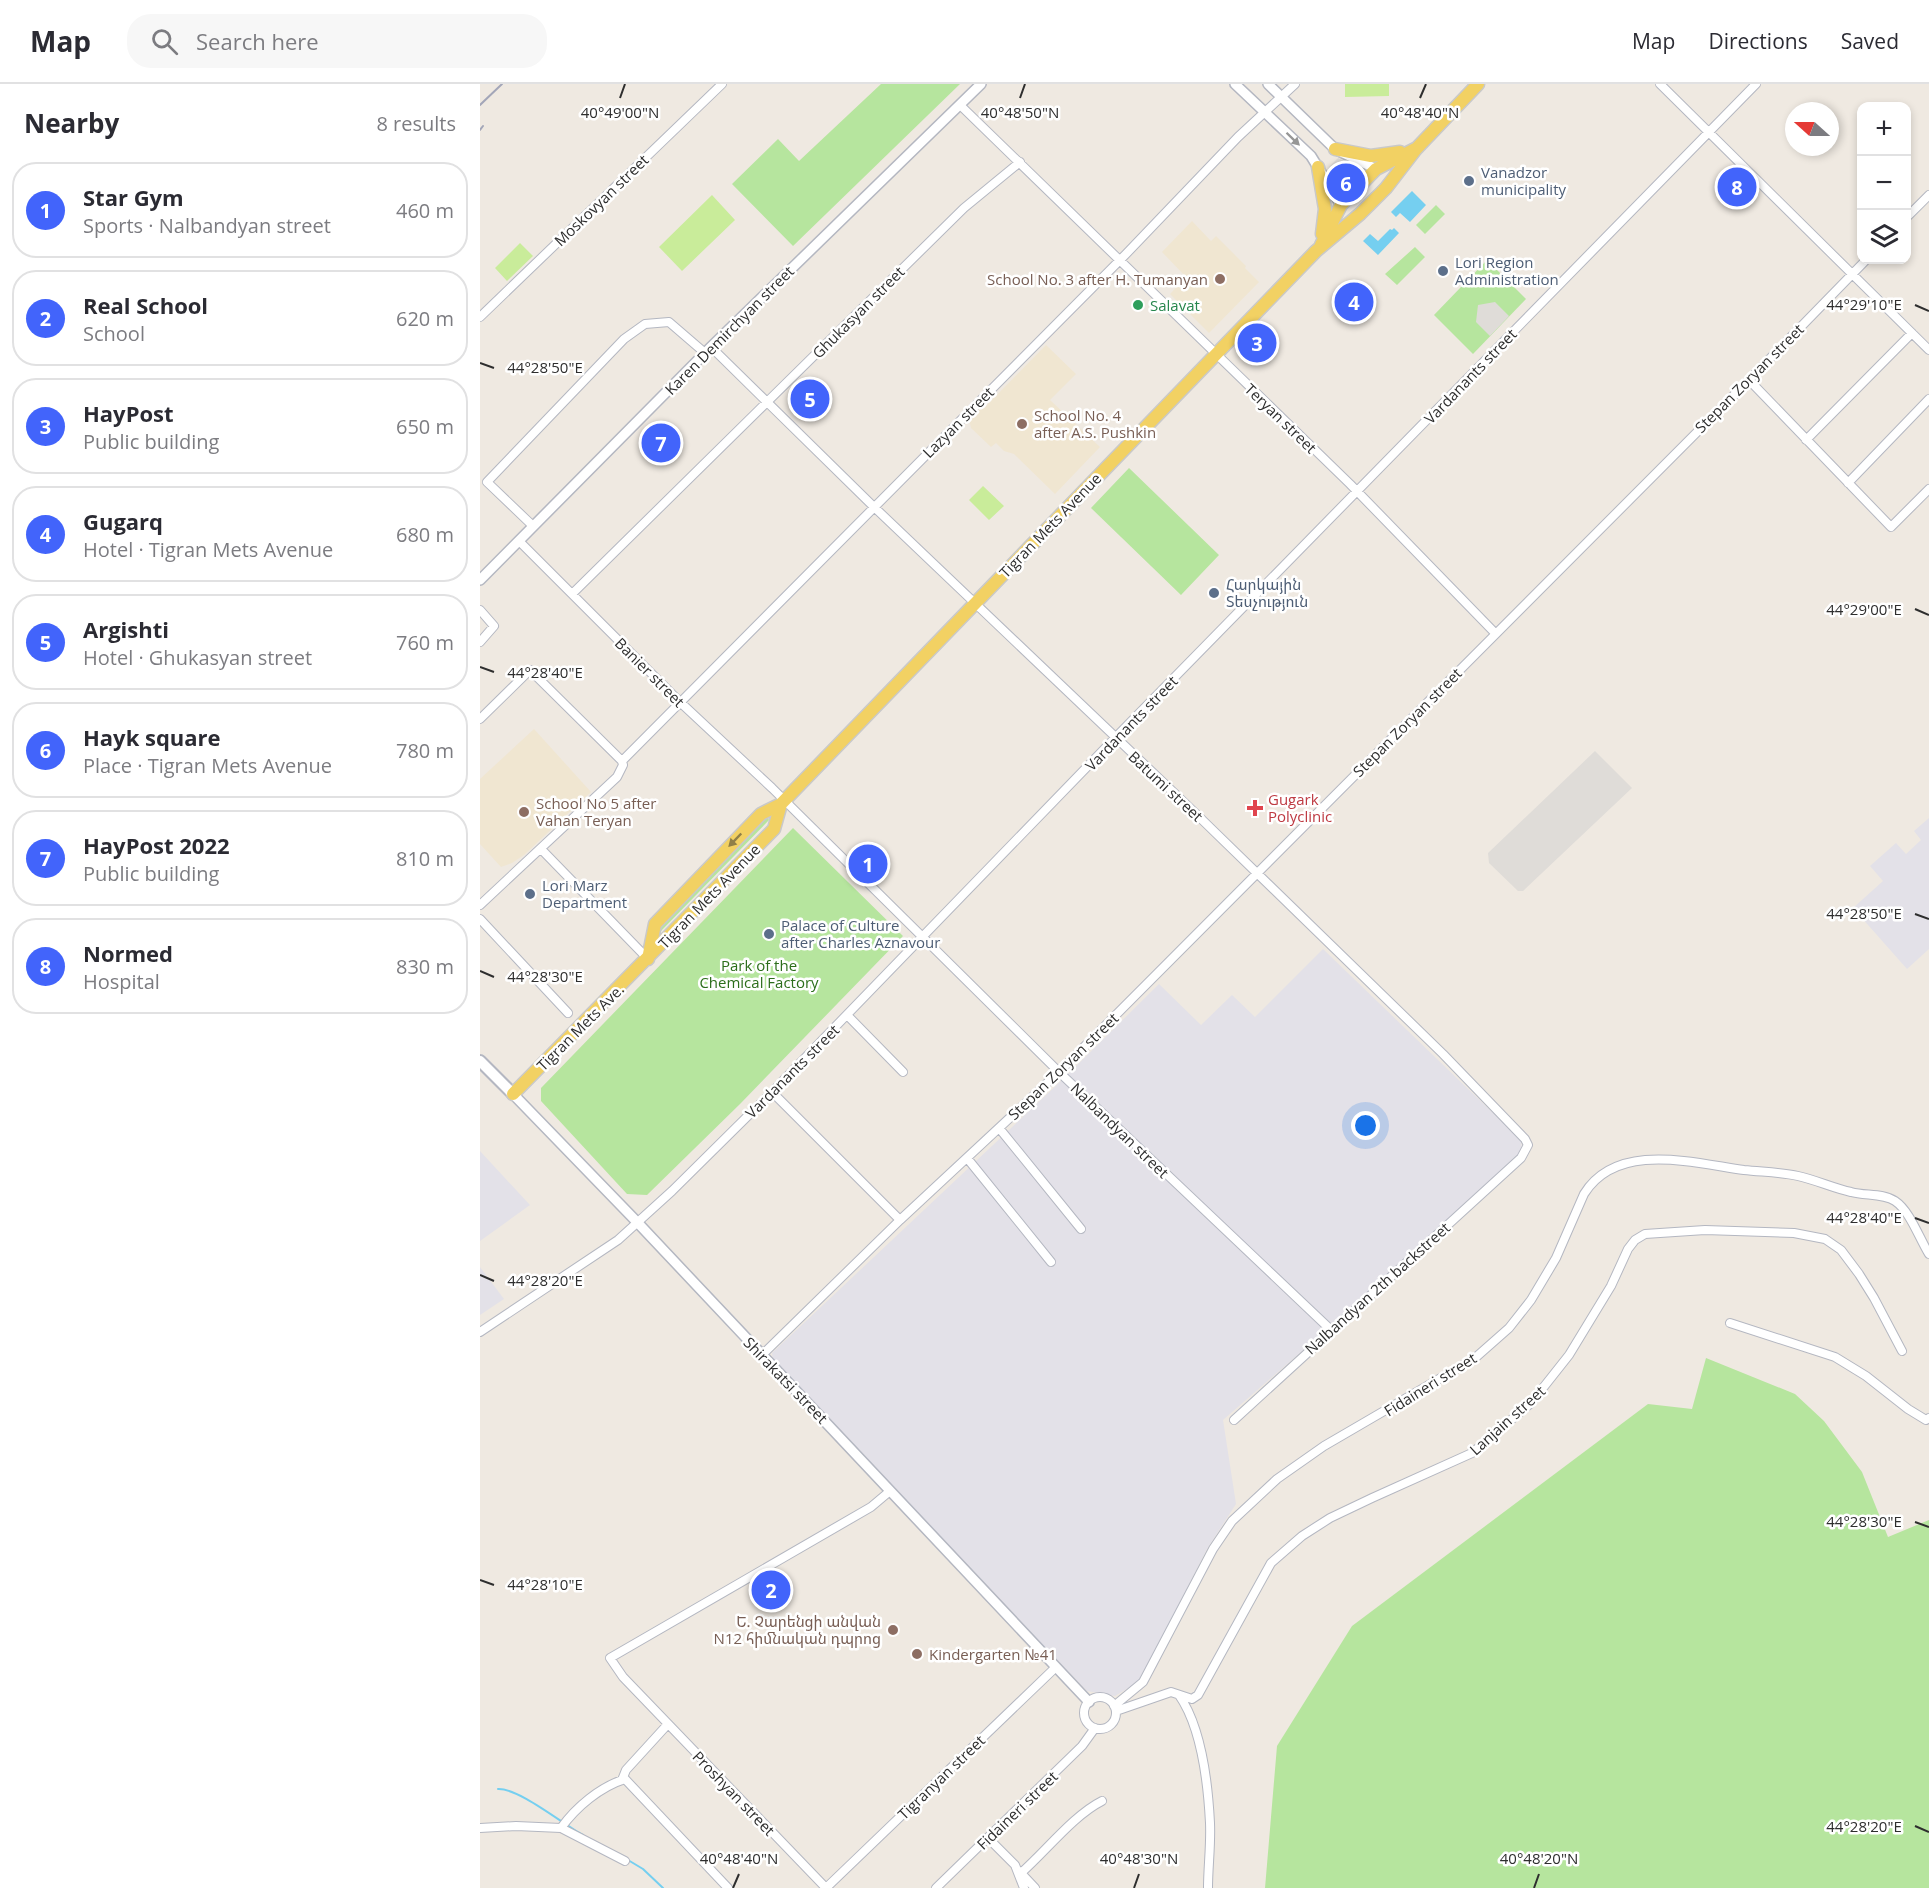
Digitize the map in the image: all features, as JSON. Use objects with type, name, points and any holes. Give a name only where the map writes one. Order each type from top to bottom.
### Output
[{"type":"main road","name":"Tigran Mets Avenue","points":[[648,959],[655,924],[760,814],[782,802],[1320,247],[1360,214],[1386,188],[1416,149],[1478,84]]},
{"type":"main road","points":[[1335,148],[1371,156],[1416,149]]},
{"type":"main road","name":"Tigran Mets Avenue","points":[[1320,247],[1341,205],[1376,169],[1416,149]]},
{"type":"main road","points":[[1318,167],[1324,209],[1320,247]]},
{"type":"main road","points":[[1376,169],[1387,176],[1389,182],[1386,188]]},
{"type":"main road","points":[[1341,205],[1347,216],[1356,218],[1360,214]]},
{"type":"main road","name":"Tigran Mets Avenue","points":[[648,959],[774,829],[782,802]]},
{"type":"main road","name":"Tigran Mets Ave.","points":[[513,1095],[648,959]]},
{"type":"main road","name":"Shirakatsi street","points":[[480,1061],[513,1095]]},
{"type":"street","name":"Moskovyan street","points":[[481,313],[722,84]]},
{"type":"street","name":"Karen Demirchyan street","points":[[480,580],[708,350],[981,84]]},
{"type":"street","points":[[1235,84],[1311,156],[1341,205]]},
{"type":"street","points":[[1268,84],[1335,148],[1376,169]]},
{"type":"street","name":"Lazyan street","points":[[480,905],[617,777],[622,768],[622,761],[1120,260],[1238,137],[1295,84]]},
{"type":"street","points":[[1660,84],[1929,350]]},
{"type":"street","name":"Vardanants street","points":[[480,1332],[618,1240],[772,1092],[1115,738],[1756,84]]},
{"type":"street","name":"Teryan street","points":[[960,105],[1358,492],[1495,633]]},
{"type":"street","name":"Ghukasyan street","points":[[572,594],[964,208],[1020,162]]},
{"type":"street","points":[[1911,213],[1929,195]]},
{"type":"street","name":"Stepan Zoryan street","points":[[762,1355],[900,1220],[1059,1072],[1862,264]]},
{"type":"street","name":"Batumi street","points":[[480,489],[624,339],[645,324],[669,322],[708,350],[766,403],[1443,1054],[1525,1139],[1528,1145],[1521,1158]]},
{"type":"street","points":[[1806,440],[1912,333]]},
{"type":"street","points":[[1749,380],[1891,526],[1929,489]]},
{"type":"street","points":[[1848,483],[1929,399]]},
{"type":"street","points":[[487,482],[533,526]]},
{"type":"street","name":"Banier street","points":[[519,541],[782,802]]},
{"type":"street","points":[[480,610],[494,626],[480,642]]},
{"type":"street","points":[[480,719],[530,670],[622,761]]},
{"type":"street","name":"Nalbandyan street","points":[[782,802],[1059,1072],[1331,1330]]},
{"type":"street","points":[[541,849],[648,959]]},
{"type":"street","points":[[480,919],[568,1013]]},
{"type":"street","points":[[847,1015],[903,1072]]},
{"type":"street","points":[[772,1092],[900,1220]]},
{"type":"street","name":"Shirakatsi street","points":[[513,1095],[637,1222],[1089,1702]]},
{"type":"street","points":[[999,1128],[1082,1229]]},
{"type":"street","points":[[967,1158],[1051,1262]]},
{"type":"street","name":"Nalbandyan 2th backstreet","points":[[1234,1420],[1521,1158]]},
{"type":"street","name":"Fidaineri street","points":[[1115,1708],[1143,1683],[1213,1549],[1232,1521],[1277,1479],[1324,1446],[1475,1358],[1509,1328],[1531,1300],[1556,1258],[1589,1185],[1604,1172],[1625,1163],[1651,1160],[1675,1161],[1796,1176],[1850,1192],[1886,1198],[1902,1206],[1929,1254]]},
{"type":"street","name":"Lanjain street","points":[[1115,1708],[1171,1692],[1192,1699],[1198,1695],[1264,1573],[1285,1549],[1330,1518],[1472,1453],[1531,1403],[1569,1355],[1611,1286],[1628,1249],[1635,1240],[1645,1234],[1705,1230],[1794,1233],[1825,1239],[1841,1250],[1859,1274],[1902,1351]]},
{"type":"street","points":[[1731,1323],[1835,1357],[1866,1376],[1908,1409],[1926,1420],[1929,1418]]},
{"type":"street","name":"Proshyan street","points":[[826,1888],[623,1677],[610,1658],[871,1508],[890,1491]]},
{"type":"street","name":"Tigranyan street","points":[[826,1888],[1056,1667]]},
{"type":"street","points":[[1178,1694],[1186,1706],[1199,1742],[1202,1759],[1210,1824],[1208,1888]]},
{"type":"street","points":[[1102,1698],[1111,1702],[1115,1708],[1115,1716],[1109,1726],[1104,1729],[1095,1728],[1087,1723],[1085,1717],[1089,1702],[1102,1698]]},
{"type":"street","points":[[622,1780],[626,1770],[668,1724]]},
{"type":"street","name":"Fidaineri street","points":[[936,1888],[1082,1746],[1095,1728]]},
{"type":"street","points":[[561,1828],[582,1805],[615,1782],[625,1779],[728,1888]]},
{"type":"street","points":[[1021,1873],[1087,1809],[1102,1802]]},
{"type":"street","points":[[480,1828],[516,1826],[561,1828],[625,1862]]},
{"type":"street","points":[[988,1838],[1035,1888]]},
{"type":"street","points":[[1015,1865],[1024,1888]]},
{"type":"shaded area","points":[[1338,158],[1366,171],[1343,195],[1329,167]]},
{"type":"shaded area","name":"School No. 3 after H. Tumanyan","points":[[1192,221],[1211,241],[1216,236],[1259,282],[1209,333],[1170,294],[1186,277],[1162,252]]},
{"type":"shaded area","points":[[1495,302],[1509,316],[1490,336],[1476,322],[1478,305]]},
{"type":"shaded area","name":"School No. 4 after A.S. Pushkin","points":[[1046,345],[1076,374],[1050,400],[1100,447],[1055,494],[1014,454],[1004,451],[996,443],[991,447],[971,428],[969,419],[983,405],[985,407]]},
{"type":"shaded area","name":"School No 5 after Vahan Teryan","points":[[534,729],[591,792],[524,855],[501,867],[480,844],[480,779]]},
{"type":"shaded area","points":[[1595,751],[1632,788],[1523,891],[1518,891],[1489,863],[1488,853]]},
{"type":"shaded area","points":[[1929,818],[1929,949],[1907,969],[1853,908],[1883,881],[1870,866],[1896,843],[1906,854],[1921,840],[1914,831]]},
{"type":"shaded area","points":[[1323,949],[1521,1140],[1522,1151],[1333,1324],[1223,1420],[1236,1504],[1207,1549],[1140,1681],[1115,1696],[1087,1691],[883,1480],[773,1362],[772,1353],[1061,1081],[1159,984],[1201,1025],[1232,995],[1255,1017]]},
{"type":"shaded area","points":[[480,1151],[530,1205],[480,1241]]},
{"type":"shaded area","points":[[480,1267],[504,1299],[480,1315]]},
{"type":"green space","points":[[881,84],[960,84],[793,246],[732,184],[778,139],[799,161]]},
{"type":"green space","points":[[1345,84],[1389,84],[1389,96],[1345,97]]},
{"type":"green space","points":[[712,195],[735,220],[682,271],[659,247]]},
{"type":"green space","points":[[1436,205],[1445,214],[1425,234],[1416,225]]},
{"type":"green space","points":[[520,243],[533,256],[507,281],[495,268]]},
{"type":"green space","points":[[1415,247],[1425,257],[1397,285],[1385,274]]},
{"type":"green space","points":[[1487,260],[1526,299],[1473,354],[1434,315]]},
{"type":"green space","points":[[1129,468],[1219,555],[1181,595],[1091,508]]},
{"type":"green space","points":[[983,486],[1004,506],[989,520],[969,500]]},
{"type":"green space","points":[[767,816],[769,820],[661,931],[659,930],[659,928]]},
{"type":"green space","name":"Park of the Chemical Factory","points":[[793,828],[903,936],[740,1104],[647,1195],[627,1194],[541,1101],[541,1088]]},
{"type":"green space","points":[[1706,1358],[1795,1394],[1824,1421],[1862,1472],[1888,1537],[1929,1520],[1929,1888],[1265,1888],[1277,1746],[1352,1626],[1648,1404],[1692,1409]]},
{"type":"water","points":[[1412,191],[1426,205],[1410,222],[1400,213],[1396,217],[1391,212]]},
{"type":"water","points":[[1394,228],[1399,233],[1378,255],[1363,241],[1370,234],[1378,241]]},
{"type":"waterway","points":[[498,1789],[507,1790],[529,1800],[583,1835]]},
{"type":"waterway","points":[[628,1860],[643,1869],[663,1888]]},
{"type":"railway","points":[[480,105],[502,84]]},
{"type":"railway","points":[[480,130],[483,126]]},
{"type":"place","name":"Vanadzor municipality","points":[[1469,181]]},
{"type":"place","name":"Hayk square","points":[[1346,183]]},
{"type":"place","name":"Normed","points":[[1737,187]]},
{"type":"place","name":"Lori Region Administration","points":[[1443,271]]},
{"type":"place","name":"School No. 3 after H. Tumanyan","points":[[1220,279]]},
{"type":"place","name":"Gugarq","points":[[1354,302]]},
{"type":"place","name":"Salavat","points":[[1138,305]]},
{"type":"place","name":"HayPost","points":[[1257,343]]},
{"type":"place","name":"Argishti","points":[[810,399]]},
{"type":"place","name":"School No. 4 after A.S. Pushkin","points":[[1022,424]]},
{"type":"place","name":"HayPost 2022","points":[[661,443]]},
{"type":"place","name":"Հարկային Տեսչություն","points":[[1214,593]]},
{"type":"place","name":"Gugark Polyclinic","points":[[1255,808]]},
{"type":"place","name":"School No 5 after Vahan Teryan","points":[[524,812]]},
{"type":"place","name":"Star Gym","points":[[868,864]]},
{"type":"place","name":"Lori Marz Department","points":[[530,894]]},
{"type":"place","name":"Palace of Culture after Charles Aznavour","points":[[769,934]]},
{"type":"place","name":"Real School","points":[[771,1590]]},
{"type":"place","name":"Ե. Չարենցի անվան N12 հիմնական դպրոց","points":[[893,1630]]},
{"type":"place","name":"Kindergarten №41","points":[[917,1654]]}]
